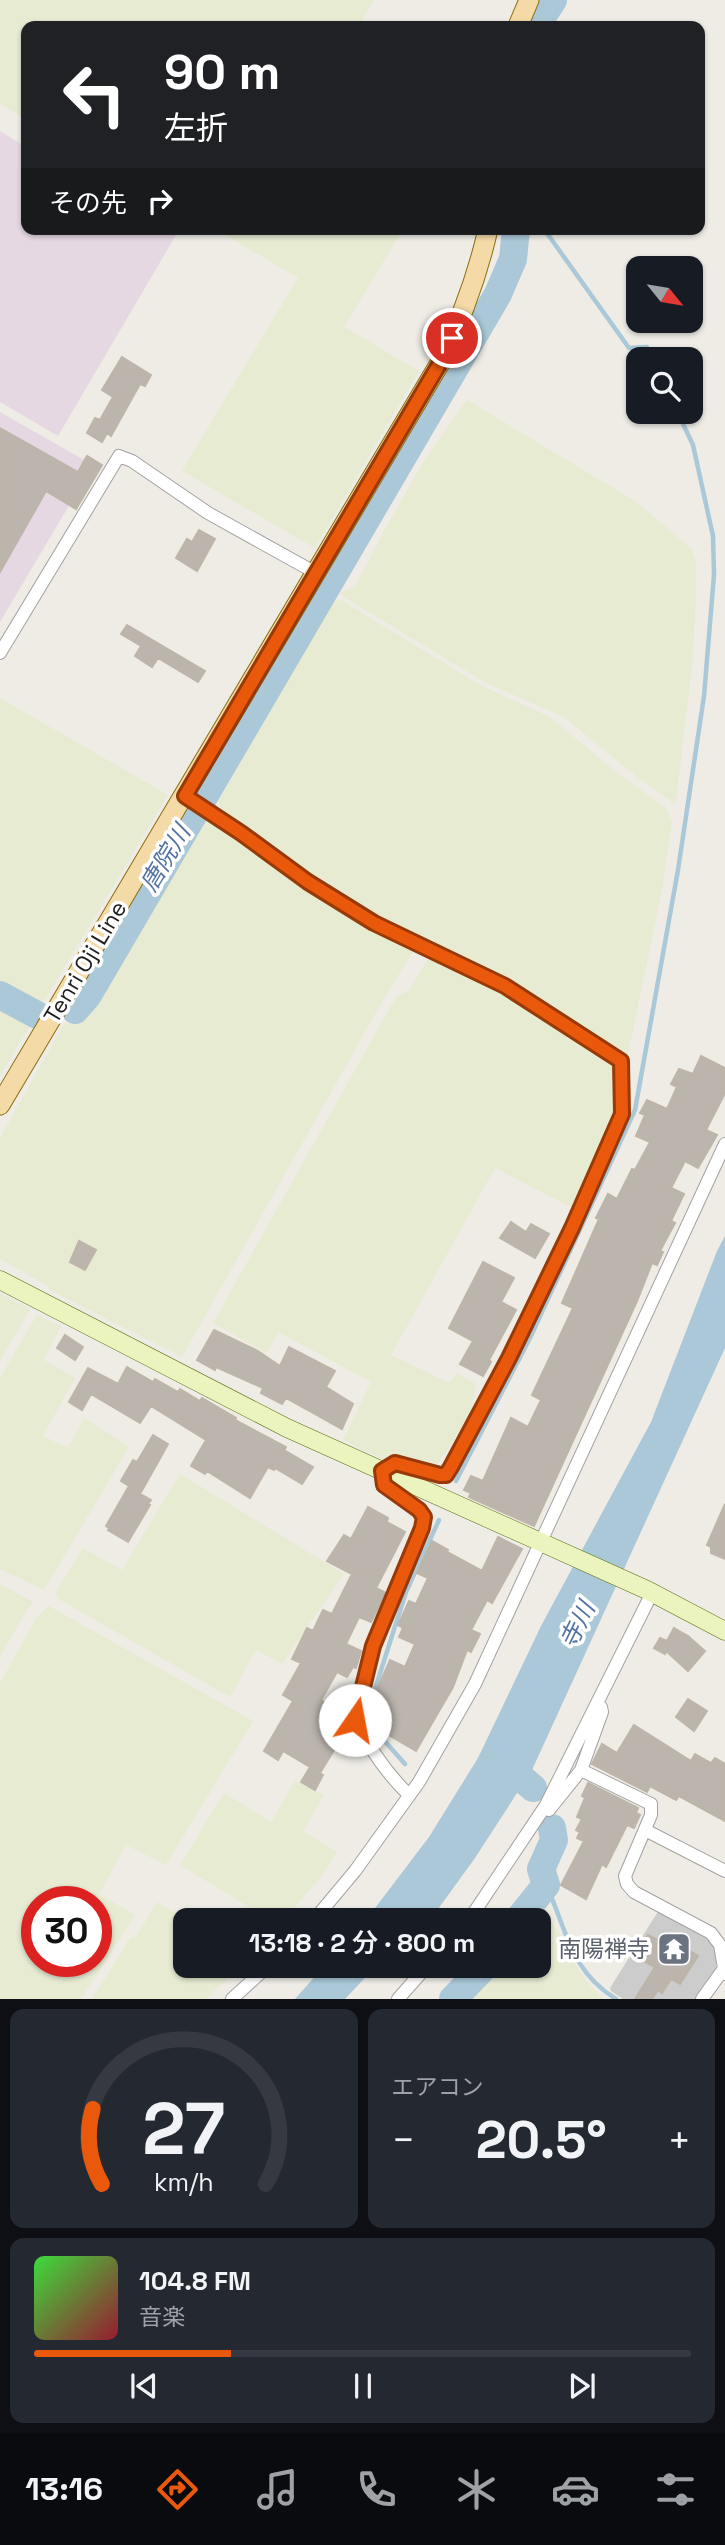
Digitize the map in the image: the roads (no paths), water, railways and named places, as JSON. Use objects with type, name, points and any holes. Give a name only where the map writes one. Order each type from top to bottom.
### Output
[{"type":"main road","points":[[520,21],[529,0]]},
{"type":"main road","name":"Tenri Oji Line","points":[[0,1105],[440,363],[464,313],[479,270],[487,235]]},
{"type":"street","points":[[0,653],[119,456],[132,461],[208,513],[316,573]]},
{"type":"street","points":[[185,796],[308,882],[374,923],[505,986],[621,1061],[622,1114],[566,1240],[509,1358],[451,1467],[446,1475],[395,1463],[382,1471]]},
{"type":"street","points":[[324,1908],[355,1871],[419,1782],[475,1684],[543,1544],[725,1144]]},
{"type":"street","points":[[0,1280],[287,1428],[650,1592],[725,1631]]},
{"type":"street","points":[[382,1471],[384,1485],[419,1510],[424,1517],[422,1528],[373,1646],[355,1720],[369,1745],[399,1785],[410,1795]]},
{"type":"street","points":[[477,1908],[542,1811],[650,1592]]},
{"type":"street","points":[[542,1811],[551,1809],[581,1770],[602,1712],[599,1700]]},
{"type":"street","points":[[581,1770],[651,1804],[651,1815],[625,1876],[627,1884],[634,1892],[711,1933],[720,1945],[725,1970],[702,1999]]},
{"type":"street","points":[[645,1830],[725,1871]]},
{"type":"street","points":[[232,1999],[254,1978]]},
{"type":"street","points":[[398,1999],[417,1978]]},
{"type":"water","name":"寺川","points":[[725,1236],[725,1348],[532,1770],[439,1908],[375,1908],[429,1837],[478,1758],[541,1626],[651,1422]]},
{"type":"water","points":[[314,1978],[365,1978],[345,1999],[295,1999]]},
{"type":"waterway","name":"唐院川","points":[[539,21],[553,0]]},
{"type":"waterway","name":"唐院川","points":[[75,1010],[88,995],[498,294],[513,259],[515,235]]},
{"type":"waterway","points":[[548,235],[628,347]]},
{"type":"waterway","points":[[456,1481],[530,1338],[635,1110],[678,870],[704,696],[714,575],[713,536],[693,445],[683,424]]},
{"type":"waterway","name":"唐院川","points":[[0,995],[37,1015]]},
{"type":"waterway","points":[[405,1764],[373,1728],[368,1711],[406,1592],[439,1520]]},
{"type":"waterway","points":[[504,1763],[533,1788]]},
{"type":"waterway","points":[[528,1908],[546,1885],[541,1869],[554,1840],[552,1828]]},
{"type":"waterway","points":[[546,1885],[579,1962],[600,1988],[616,1999]]},
{"type":"waterway","points":[[453,1999],[473,1978]]},
{"type":"place","name":"南陽禅寺","points":[[674,1949]]}]
